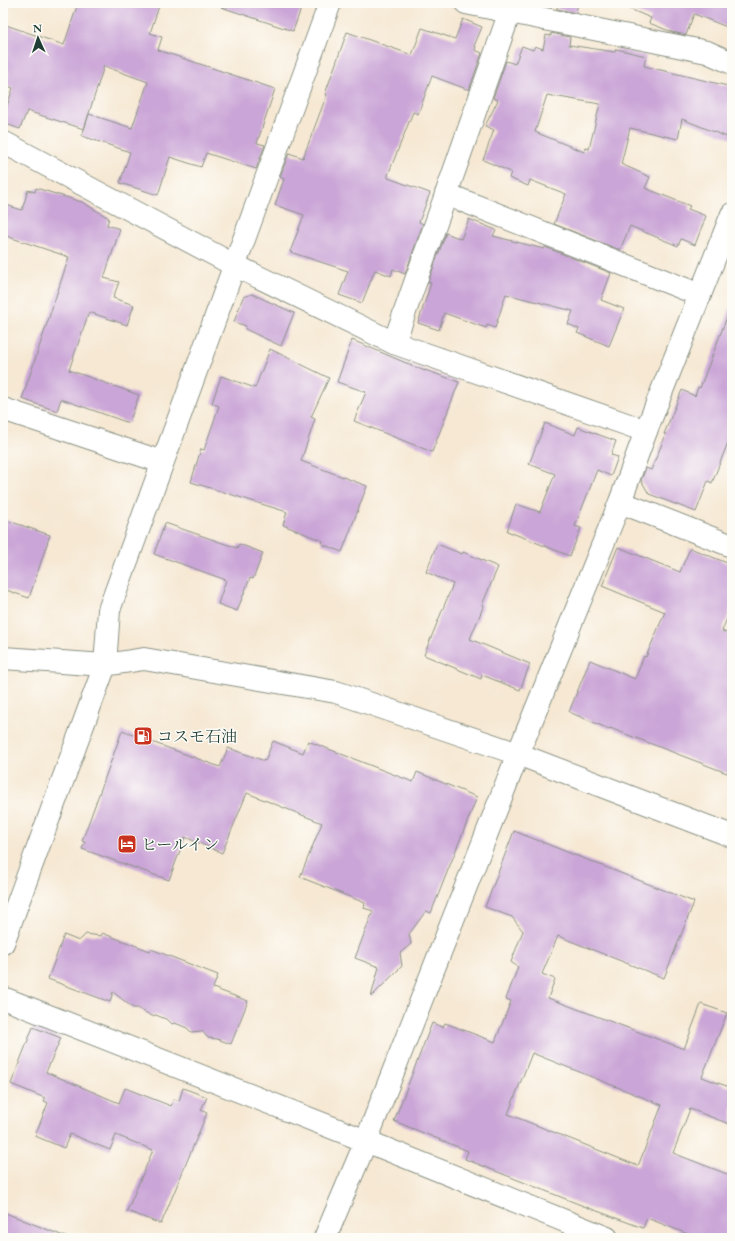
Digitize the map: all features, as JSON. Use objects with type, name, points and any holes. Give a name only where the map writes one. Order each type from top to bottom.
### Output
[{"type":"street","points":[[3,943],[104,665],[109,610],[330,3]]},
{"type":"street","points":[[466,3],[511,7],[707,52],[732,63]]},
{"type":"street","points":[[394,343],[511,7]]},
{"type":"street","points":[[3,142],[234,265],[394,343],[646,431]]},
{"type":"street","points":[[446,194],[700,295]]},
{"type":"street","points":[[325,1238],[366,1141],[518,754],[620,502],[646,431],[732,214]]},
{"type":"street","points":[[3,408],[162,462]]},
{"type":"street","points":[[620,502],[732,546]]},
{"type":"street","points":[[3,658],[104,665],[144,659],[336,692],[518,754],[732,836]]},
{"type":"street","points":[[3,998],[607,1238]]},
{"type":"building","points":[[78,3],[160,3],[150,33],[162,37],[158,50],[275,89],[257,143],[265,145],[256,169],[206,153],[201,167],[170,157],[158,195],[120,183],[130,152],[82,136],[89,114],[132,128],[148,82],[104,66],[84,129],[27,111],[20,129],[3,123],[3,118],[13,88],[5,85],[9,71],[3,69],[3,24],[64,45]]},
{"type":"building","points":[[221,3],[303,3],[293,31],[221,7]]},
{"type":"building","points":[[558,3],[578,3],[576,13],[557,9]]},
{"type":"building","points":[[615,3],[732,3],[732,29],[694,14],[686,35],[672,32],[649,23],[651,18]]},
{"type":"building","points":[[463,19],[482,27],[474,46],[476,46],[475,50],[482,53],[469,90],[432,76],[418,114],[413,112],[388,175],[388,178],[430,193],[419,222],[423,224],[405,274],[393,269],[391,276],[375,270],[362,303],[339,295],[348,271],[290,252],[304,215],[275,205],[284,179],[280,177],[289,153],[303,158],[327,94],[325,94],[347,32],[412,55],[422,28],[455,39]]},
{"type":"building","points":[[551,33],[570,37],[569,45],[615,52],[616,49],[646,56],[644,66],[732,87],[732,139],[682,119],[678,139],[630,128],[621,164],[650,177],[645,188],[690,206],[688,209],[706,216],[695,245],[681,239],[678,246],[630,226],[620,250],[554,224],[566,194],[530,180],[528,186],[509,178],[511,172],[483,160],[494,130],[485,126],[498,100],[493,98],[506,61],[515,64],[522,46],[533,50],[535,46],[543,49],[546,35],[551,36]],"holes":[[[547,95],[600,104],[589,149],[585,148],[584,152],[535,132]]]},
{"type":"building","points":[[36,188],[82,202],[109,218],[107,225],[120,229],[104,278],[119,282],[113,298],[134,305],[127,325],[89,312],[69,370],[139,395],[129,423],[61,399],[57,411],[22,399],[69,257],[3,235],[3,204],[22,210],[28,190],[35,192]]},
{"type":"building","points":[[469,219],[496,230],[493,236],[544,249],[545,247],[611,273],[601,300],[624,309],[609,346],[577,333],[579,329],[568,324],[573,311],[506,294],[495,328],[487,325],[486,328],[444,313],[439,330],[418,323],[431,283],[428,282],[446,233],[461,239]]},
{"type":"building","points":[[252,294],[294,313],[281,346],[245,329],[246,326],[234,322],[243,297]]},
{"type":"building","points":[[730,309],[732,309],[732,432],[712,483],[708,481],[696,512],[649,494],[641,480],[646,468],[651,470],[682,390],[695,396],[698,387],[700,388]]},
{"type":"building","points":[[352,340],[425,371],[459,382],[432,452],[354,421],[366,392],[337,382]]},
{"type":"building","points":[[270,349],[329,378],[311,417],[315,419],[301,461],[367,486],[342,552],[322,544],[323,541],[283,525],[287,512],[191,482],[201,449],[204,450],[219,406],[212,403],[221,376],[255,388]]},
{"type":"building","points":[[545,423],[575,435],[578,427],[616,441],[611,455],[618,457],[611,476],[597,470],[575,526],[581,528],[570,556],[507,531],[516,504],[540,512],[555,474],[529,464]]},
{"type":"building","points":[[3,519],[50,535],[29,598],[3,589]]},
{"type":"building","points":[[165,523],[237,548],[239,544],[263,553],[253,579],[250,578],[237,611],[218,604],[226,580],[154,554]]},
{"type":"building","points":[[437,544],[462,554],[463,552],[498,567],[470,639],[530,664],[520,690],[482,675],[481,679],[424,655],[453,584],[426,572]]},
{"type":"building","points":[[618,547],[680,572],[690,548],[732,565],[732,606],[722,631],[732,635],[732,775],[610,728],[609,729],[569,712],[590,660],[635,679],[665,612],[602,586]]},
{"type":"building","points":[[122,731],[220,767],[228,748],[265,761],[273,741],[303,753],[308,741],[413,782],[417,772],[477,797],[431,913],[426,911],[409,934],[411,944],[400,953],[402,966],[371,997],[379,967],[355,958],[373,911],[364,908],[365,903],[300,877],[322,823],[247,793],[222,853],[185,837],[169,880],[82,849],[85,842],[82,841]]},
{"type":"building","points":[[514,831],[694,902],[664,978],[558,936],[542,974],[555,979],[548,998],[684,1049],[701,1004],[727,1013],[702,1077],[732,1088],[732,1125],[690,1109],[673,1153],[732,1176],[732,1238],[698,1238],[647,1218],[643,1228],[465,1159],[468,1151],[394,1121],[432,1023],[443,1027],[445,1023],[495,1042],[511,1001],[506,999],[518,967],[511,962],[523,931],[512,917],[485,907]],"holes":[[[532,1053],[662,1105],[638,1166],[508,1114]]]},
{"type":"building","points":[[102,933],[150,951],[151,949],[218,975],[213,988],[248,1001],[231,1044],[217,1039],[208,1038],[202,1031],[191,1032],[187,1028],[175,1023],[172,1024],[168,1020],[156,1015],[152,1016],[137,1008],[133,1008],[113,992],[110,1002],[48,979],[64,935],[79,941],[86,934],[101,936]]},
{"type":"building","points":[[33,1027],[61,1038],[46,1072],[119,1103],[125,1088],[171,1106],[174,1099],[179,1101],[183,1088],[207,1097],[201,1110],[207,1113],[161,1224],[127,1211],[153,1150],[116,1135],[110,1150],[70,1134],[64,1148],[35,1136],[48,1103],[44,1101],[45,1098],[11,1084]]},
{"type":"building","points":[[3,1212],[66,1237],[66,1238],[3,1238]]},
{"type":"place","name":"コスモ石油","points":[[143,736]]},
{"type":"place","name":"ヒールイン","points":[[127,844]]}]
